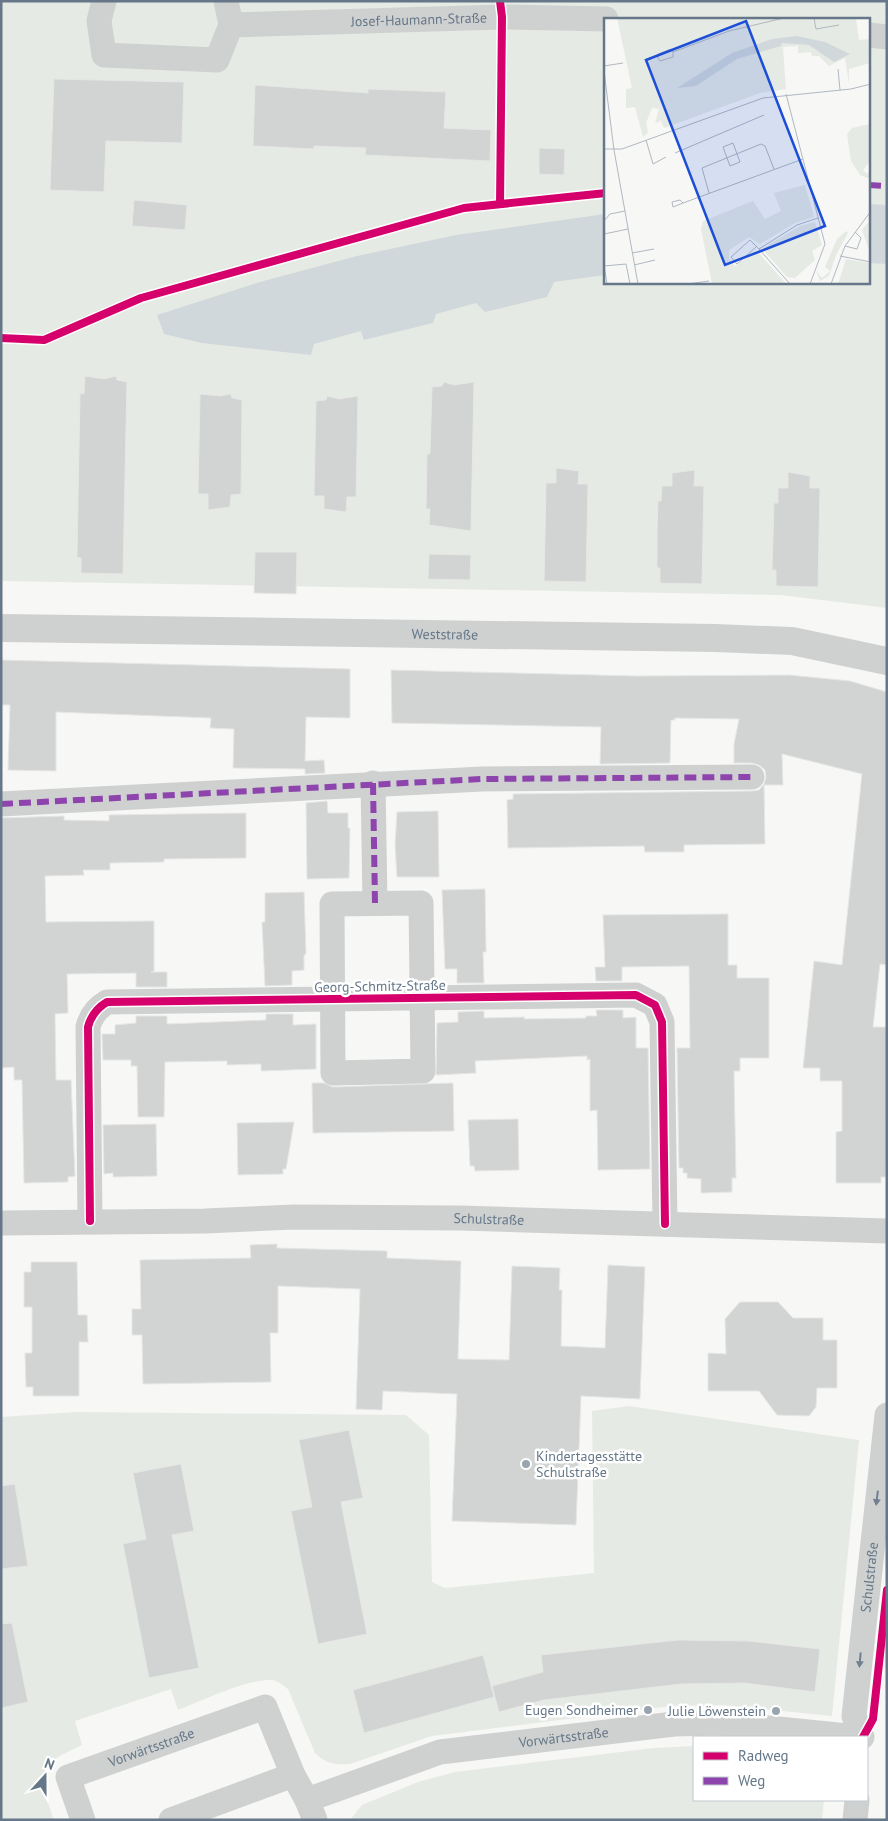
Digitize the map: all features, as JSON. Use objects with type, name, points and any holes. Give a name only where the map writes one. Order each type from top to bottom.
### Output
[{"type":"street","name":"Josef-Haumann-Straße","points":[[104,1],[99,21],[104,55],[217,60],[229,13],[604,19]]},
{"type":"street","points":[[870,36],[887,37]]},
{"type":"street","name":"Weststraße","points":[[1,628],[715,638],[792,641],[887,662]]},
{"type":"street","points":[[1,804],[373,783],[482,779],[752,778]]},
{"type":"street","points":[[373,783],[374,903]]},
{"type":"street","name":"Georg-Schmitz-Straße","points":[[374,903],[421,903],[423,1071],[333,1073],[332,904],[374,903]]},
{"type":"street","name":"Georg-Schmitz-Straße","points":[[90,1220],[88,1027],[91,1018],[100,1006],[115,1002],[636,995],[655,1005],[662,1022],[665,1224]]},
{"type":"street","name":"Schulstraße","points":[[90,1220],[460,1218],[887,1231]]},
{"type":"street","points":[[1,1223],[90,1220]]},
{"type":"street","name":"Schulstraße","points":[[862,1736],[854,1716],[887,1415]]},
{"type":"street","name":"Vorwärtsstraße","points":[[83,1820],[68,1777],[265,1707],[293,1775],[311,1810],[440,1752],[665,1726],[718,1723],[848,1736]]},
{"type":"street","points":[[171,1820],[293,1775]]},
{"type":"street","points":[[855,1820],[857,1801]]},
{"type":"shaded area","points":[[1,1],[887,1],[887,608],[781,595],[1,581]]},
{"type":"shaded area","points":[[870,204],[887,205],[887,264],[870,263]]},
{"type":"shaded area","points":[[604,214],[604,275],[554,282],[547,297],[485,312],[476,303],[436,314],[433,323],[364,340],[361,331],[314,344],[311,355],[202,343],[164,334],[157,315],[260,282],[357,256],[456,235]]},
{"type":"shaded area","points":[[629,1406],[859,1440],[832,1716],[721,1705],[672,1706],[432,1736],[350,1764],[340,1764],[327,1762],[315,1753],[288,1689],[276,1681],[257,1681],[246,1684],[178,1710],[171,1689],[75,1721],[82,1745],[54,1760],[46,1773],[45,1789],[54,1820],[1,1820],[1,1417],[76,1412],[406,1415],[429,1435],[432,1582],[445,1588],[594,1573],[592,1411]]},
{"type":"shaded area","points":[[693,1746],[693,1801],[824,1801],[822,1820],[350,1820],[362,1805],[418,1782],[455,1772],[654,1748]]},
{"type":"building","points":[[54,79],[184,82],[182,143],[106,141],[104,192],[50,190]]},
{"type":"building","points":[[255,85],[368,93],[368,89],[446,92],[444,128],[491,130],[490,161],[365,155],[366,148],[314,146],[314,149],[253,146]]},
{"type":"building","points":[[539,148],[565,149],[564,175],[539,174]]},
{"type":"building","points":[[134,200],[187,205],[185,230],[132,226]]},
{"type":"building","points":[[85,376],[104,379],[116,376],[117,380],[127,382],[123,574],[81,573],[81,558],[77,557],[80,393],[84,394]]},
{"type":"building","points":[[444,382],[454,385],[474,382],[471,531],[429,525],[430,509],[426,509],[427,454],[430,454],[432,387],[442,386]]},
{"type":"building","points":[[200,394],[220,396],[231,394],[232,398],[242,400],[241,494],[231,495],[230,507],[208,510],[208,494],[198,494]]},
{"type":"building","points":[[327,396],[339,399],[358,396],[356,497],[347,497],[346,512],[324,509],[324,496],[314,496],[316,401],[326,400]]},
{"type":"building","points":[[556,468],[579,471],[578,484],[588,484],[586,582],[544,581],[546,483],[556,483]]},
{"type":"building","points":[[695,470],[694,486],[704,486],[702,584],[660,583],[660,568],[657,568],[657,531],[658,501],[661,501],[662,486],[672,486],[672,473]]},
{"type":"building","points":[[788,472],[810,476],[810,488],[820,488],[818,587],[776,586],[776,570],[772,570],[774,503],[778,503],[778,488],[788,488]]},
{"type":"building","points":[[255,552],[297,552],[296,594],[254,593]]},
{"type":"building","points":[[429,554],[471,555],[470,580],[428,579]]},
{"type":"building","points":[[1,660],[350,669],[350,718],[306,717],[305,761],[324,760],[325,773],[305,774],[305,769],[233,768],[234,729],[210,728],[211,718],[56,712],[56,771],[8,770],[10,705],[1,705]]},
{"type":"building","points":[[391,670],[637,676],[789,675],[850,681],[887,692],[887,965],[880,964],[873,1027],[887,1027],[886,1177],[881,1177],[881,1183],[836,1183],[836,1132],[842,1131],[842,1081],[820,1081],[820,1068],[803,1068],[814,961],[842,965],[862,774],[782,754],[783,785],[764,785],[765,844],[684,845],[684,852],[645,852],[644,846],[508,848],[507,800],[513,799],[513,794],[752,791],[759,790],[764,784],[765,770],[759,765],[752,763],[734,763],[734,744],[739,719],[675,718],[675,720],[671,720],[670,763],[600,764],[601,727],[392,723]]},
{"type":"building","points":[[327,801],[328,813],[348,813],[348,828],[350,828],[349,878],[307,879],[306,803]]},
{"type":"building","points":[[438,811],[439,877],[397,877],[395,845],[397,812]]},
{"type":"building","points":[[246,813],[246,858],[164,859],[164,862],[110,863],[110,870],[83,870],[84,875],[45,876],[46,922],[154,921],[154,972],[167,972],[167,987],[136,987],[136,973],[67,974],[68,1013],[55,1014],[56,1080],[71,1080],[75,1176],[68,1177],[68,1182],[24,1183],[22,1080],[14,1080],[14,1067],[1,1068],[1,818],[64,816],[64,820],[109,821],[109,815]]},
{"type":"building","points":[[485,889],[486,952],[483,952],[484,983],[457,983],[457,969],[445,969],[442,890]]},
{"type":"building","points":[[304,892],[306,954],[304,955],[304,970],[292,971],[292,985],[265,986],[262,922],[265,922],[265,893]]},
{"type":"building","points":[[728,914],[728,965],[737,965],[737,978],[769,978],[769,1058],[740,1058],[740,1071],[734,1071],[736,1178],[732,1178],[732,1192],[701,1193],[701,1179],[687,1178],[687,1173],[683,1173],[683,1168],[679,1168],[677,1048],[690,1048],[689,966],[622,967],[622,981],[596,981],[595,967],[605,967],[603,915]]},
{"type":"building","points":[[596,1010],[623,1010],[623,1018],[636,1017],[636,1048],[648,1048],[650,1169],[598,1170],[597,1110],[590,1111],[590,1059],[587,1060],[587,1056],[475,1061],[476,1073],[436,1075],[437,1023],[458,1022],[458,1012],[484,1011],[484,1018],[525,1017],[524,1019],[586,1018],[586,1016],[597,1016]]},
{"type":"building","points":[[266,1014],[293,1014],[293,1025],[316,1024],[316,1069],[261,1071],[261,1064],[227,1065],[227,1061],[165,1062],[164,1117],[138,1117],[137,1066],[131,1066],[131,1060],[103,1060],[102,1034],[115,1034],[115,1025],[136,1023],[136,1016],[167,1016],[167,1024],[266,1020]]},
{"type":"building","points":[[312,1083],[324,1083],[333,1087],[453,1083],[454,1131],[313,1133]]},
{"type":"building","points":[[518,1119],[519,1170],[475,1171],[474,1166],[470,1166],[468,1120]]},
{"type":"building","points":[[294,1122],[286,1169],[283,1169],[283,1174],[238,1175],[237,1123]]},
{"type":"building","points":[[156,1124],[157,1176],[113,1177],[113,1173],[104,1174],[103,1125]]},
{"type":"building","points":[[277,1244],[277,1248],[387,1251],[387,1258],[461,1261],[458,1359],[509,1360],[512,1266],[560,1268],[559,1290],[562,1290],[561,1346],[605,1348],[608,1265],[645,1267],[640,1399],[581,1396],[576,1525],[452,1521],[457,1394],[383,1391],[382,1410],[356,1409],[360,1289],[278,1286],[278,1333],[270,1333],[271,1382],[143,1384],[142,1335],[132,1335],[132,1309],[141,1309],[140,1260],[251,1258],[250,1245]]},
{"type":"building","points":[[31,1262],[77,1262],[78,1315],[87,1315],[88,1342],[79,1342],[79,1396],[33,1396],[33,1387],[26,1387],[25,1353],[32,1353],[32,1307],[24,1307],[24,1272],[31,1272]]},
{"type":"building","points":[[740,1302],[778,1302],[793,1318],[823,1318],[823,1340],[837,1340],[837,1388],[817,1388],[816,1407],[809,1416],[777,1415],[759,1391],[708,1391],[708,1353],[726,1354],[725,1319]]},
{"type":"building","points":[[349,1430],[363,1498],[341,1502],[367,1634],[318,1644],[291,1511],[312,1507],[299,1440]]},
{"type":"building","points":[[181,1464],[194,1531],[172,1535],[199,1668],[149,1678],[123,1544],[146,1539],[133,1473]]},
{"type":"building","points":[[15,1484],[28,1566],[1,1569],[1,1486]]},
{"type":"building","points":[[12,1623],[28,1702],[1,1708],[1,1624]]},
{"type":"building","points":[[678,1640],[748,1641],[820,1649],[815,1692],[744,1683],[681,1684],[544,1700],[499,1712],[492,1686],[543,1672],[541,1655]]},
{"type":"building","points":[[483,1655],[494,1697],[364,1733],[353,1690]]},
{"type":"marked path","points":[[870,185],[887,186]]},
{"type":"marked path","points":[[1,804],[482,779],[752,777]]},
{"type":"marked path","points":[[373,783],[375,903]]},
{"type":"cycle path","points":[[500,1],[502,17],[500,204]]},
{"type":"cycle path","points":[[1,338],[44,340],[141,298],[464,208],[604,193]]},
{"type":"cycle path","points":[[90,1221],[88,1027],[95,1012],[107,1002],[636,995],[655,1005],[662,1022],[665,1224]]},
{"type":"cycle path","points":[[864,1736],[873,1719],[887,1590]]},
{"type":"place","name":"Kindertagesstätte Schulstraße","points":[[526,1464]]},
{"type":"place","name":"Eugen Sondheimer","points":[[648,1710]]},
{"type":"place","name":"Julie Löwenstein","points":[[776,1711]]}]
